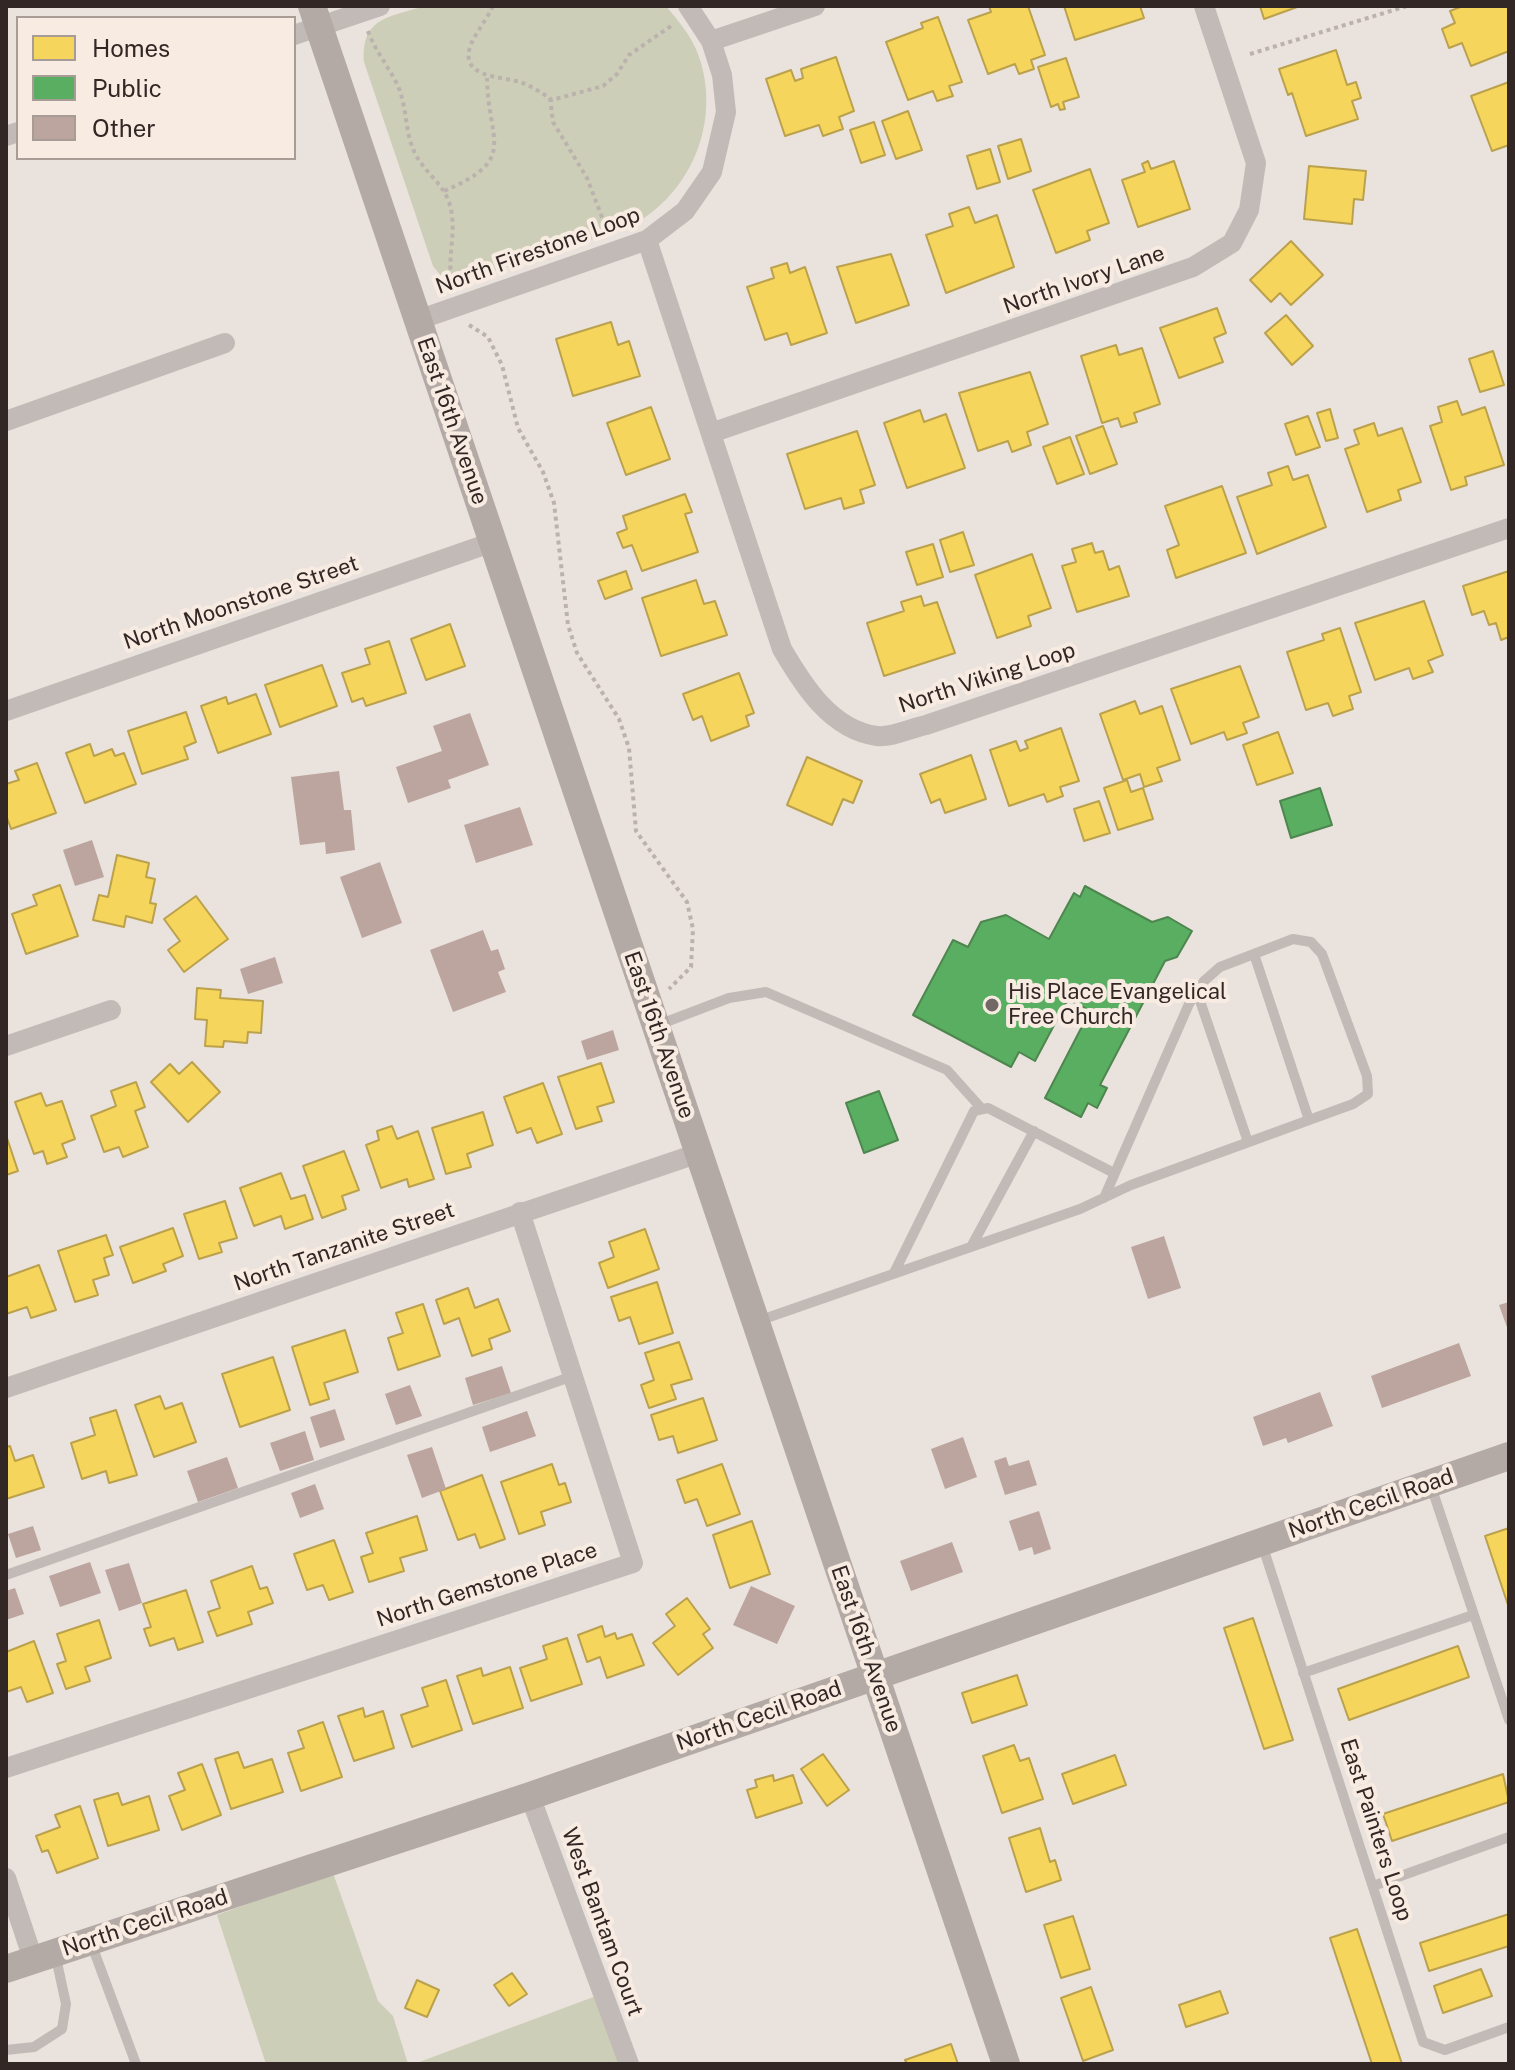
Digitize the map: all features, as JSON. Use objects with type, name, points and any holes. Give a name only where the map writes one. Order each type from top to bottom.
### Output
[{"type":"street","points":[[308,22],[380,6]]},
{"type":"street","name":"North Firestone Loop","points":[[418,320],[647,240],[685,211],[712,172],[726,112],[722,75],[711,41],[688,6]]},
{"type":"street","points":[[711,41],[815,6]]},
{"type":"street","name":"North Ivory Lane","points":[[711,433],[1193,267],[1232,243],[1249,210],[1256,163],[1204,6]]},
{"type":"street","name":"East 16th Avenue","points":[[308,22],[418,320],[1006,2064]]},
{"type":"street","name":"North Viking Loop","points":[[647,240],[782,649],[808,693],[840,721],[877,737],[926,725],[1509,528]]},
{"type":"street","points":[[6,421],[225,343]]},
{"type":"street","name":"North Moonstone Street","points":[[6,711],[493,542]]},
{"type":"street","points":[[6,1046],[111,1010]]},
{"type":"street","name":"North Tanzanite Street","points":[[6,1388],[699,1153]]},
{"type":"street","name":"North Gemstone Place","points":[[6,1768],[633,1563],[520,1212]]},
{"type":"street","name":"North Cecil Road","points":[[6,1969],[530,1796],[1509,1456]]},
{"type":"street","name":"West Bantam Court","points":[[530,1796],[629,2064]]},
{"type":"street","points":[[6,1878],[44,1956]]},
{"type":"lane","points":[[756,1321],[1104,1198],[1353,1104],[1368,1094],[1367,1076],[1322,954],[1311,942],[1293,939],[1220,967],[1197,992],[1104,1198]]},
{"type":"lane","points":[[1254,954],[1309,1120]]},
{"type":"lane","points":[[653,1016],[766,992],[947,1070],[982,1109]]},
{"type":"lane","points":[[1197,992],[1248,1142]]},
{"type":"lane","points":[[894,1273],[974,1111],[988,1108],[1114,1173]]},
{"type":"lane","points":[[971,1247],[1034,1131]]},
{"type":"lane","points":[[6,1575],[573,1376]]},
{"type":"lane","points":[[1430,1483],[1509,1720]]},
{"type":"lane","name":"East Painters Loop","points":[[1261,1542],[1423,2042],[1445,2050],[1509,2027]]},
{"type":"lane","points":[[1303,1673],[1473,1615]]},
{"type":"lane","points":[[1373,1886],[1509,1837]]},
{"type":"lane","points":[[90,1941],[136,2064]]},
{"type":"lane","points":[[6,2050],[34,2047],[62,2029],[66,2004],[44,1956]]},
{"type":"path","points":[[493,6],[471,45],[469,59],[474,69],[487,78],[525,84],[550,98],[603,86],[617,74],[629,55],[671,26]]},
{"type":"path","points":[[1250,54],[1407,6]]},
{"type":"path","points":[[371,38],[398,86],[408,138],[418,159],[443,191],[455,231],[450,277]]},
{"type":"path","points":[[443,191],[481,174],[489,163],[495,139],[487,78]]},
{"type":"path","points":[[550,98],[553,122],[587,178],[605,225]]},
{"type":"path","points":[[469,325],[488,337],[502,365],[518,428],[543,472],[554,503],[568,625],[577,653],[619,719],[629,748],[636,831],[653,860],[687,902],[693,929],[691,967],[653,1016]]},
{"type":"green space","points":[[425,6],[666,6],[695,47],[706,87],[702,134],[684,176],[653,211],[627,228],[464,281],[441,276],[433,266],[364,62],[364,47],[373,27],[380,21]]},
{"type":"green space","points":[[333,1873],[378,2001],[393,2016],[408,2064],[266,2064],[217,1915]]},
{"type":"green space","points":[[596,1996],[619,2064],[414,2064]]},
{"type":"building: Homes","points":[[989,6],[1028,6],[1045,55],[1031,60],[1034,69],[1019,74],[1015,64],[988,74],[968,20],[991,12]]},
{"type":"building: Homes","points":[[1064,6],[1140,6],[1144,18],[1075,40]]},
{"type":"building: Homes","points":[[1260,6],[1300,6],[1264,19]]},
{"type":"building: Homes","points":[[1463,6],[1509,6],[1509,51],[1471,66],[1462,43],[1449,48],[1442,29],[1455,23],[1450,11]]},
{"type":"building: Homes","points":[[938,17],[962,82],[949,86],[953,96],[937,101],[933,91],[908,100],[886,42],[923,28],[921,23]]},
{"type":"building: Homes","points":[[1336,50],[1347,85],[1356,82],[1361,98],[1352,101],[1358,119],[1306,136],[1292,93],[1288,95],[1279,69]]},
{"type":"building: Homes","points":[[836,57],[854,111],[839,117],[843,129],[823,136],[819,125],[785,136],[766,79],[791,70],[795,81],[803,78],[801,69]]},
{"type":"building: Homes","points":[[1066,58],[1079,97],[1063,102],[1065,109],[1060,110],[1058,104],[1051,107],[1038,67]]},
{"type":"building: Homes","points":[[1509,82],[1509,145],[1492,151],[1471,96]]},
{"type":"building: Homes","points":[[908,111],[922,150],[896,159],[882,121]]},
{"type":"building: Homes","points":[[874,122],[885,155],[861,163],[850,130]]},
{"type":"building: Homes","points":[[1021,139],[1031,171],[1008,179],[998,146]]},
{"type":"building: Homes","points":[[990,149],[1000,182],[977,189],[967,156]]},
{"type":"building: Homes","points":[[1148,161],[1151,169],[1174,161],[1190,209],[1138,227],[1122,180],[1145,172],[1142,164]]},
{"type":"building: Homes","points":[[1309,166],[1366,171],[1363,200],[1354,199],[1352,224],[1304,219]]},
{"type":"building: Homes","points":[[1090,169],[1109,223],[1087,231],[1090,240],[1056,253],[1033,190]]},
{"type":"building: Homes","points":[[969,207],[975,223],[997,215],[1014,267],[946,293],[926,235],[953,226],[949,214]]},
{"type":"building: Homes","points":[[1291,241],[1323,275],[1291,305],[1280,293],[1271,302],[1250,280]]},
{"type":"building: Homes","points":[[891,254],[909,305],[856,323],[837,267]]},
{"type":"building: Homes","points":[[787,263],[790,273],[805,267],[827,333],[791,345],[787,333],[765,340],[747,287],[774,278],[771,268]]},
{"type":"building: Homes","points":[[1217,308],[1226,333],[1214,338],[1223,362],[1179,378],[1160,328]]},
{"type":"building: Homes","points":[[1286,315],[1313,346],[1292,365],[1265,333]]},
{"type":"building: Homes","points":[[611,322],[618,345],[629,341],[640,376],[573,396],[556,339]]},
{"type":"building: Homes","points":[[1116,345],[1119,355],[1142,348],[1160,404],[1134,413],[1137,422],[1121,427],[1118,418],[1102,423],[1081,356]]},
{"type":"building: Homes","points":[[1493,351],[1504,385],[1480,392],[1469,359]]},
{"type":"building: Homes","points":[[1030,372],[1048,424],[1027,432],[1031,445],[1012,452],[1008,441],[978,451],[959,393]]},
{"type":"building: Homes","points":[[1457,401],[1462,415],[1485,407],[1504,465],[1465,477],[1467,485],[1451,490],[1430,426],[1442,422],[1438,407]]},
{"type":"building: Homes","points":[[651,407],[670,459],[626,475],[607,423]]},
{"type":"building: Homes","points":[[1330,409],[1338,438],[1326,441],[1317,413]]},
{"type":"building: Homes","points":[[920,410],[924,422],[946,414],[965,468],[907,488],[884,423]]},
{"type":"building: Homes","points":[[1308,416],[1320,447],[1296,455],[1285,424]]},
{"type":"building: Homes","points":[[1374,423],[1378,436],[1402,428],[1421,482],[1398,490],[1401,500],[1367,512],[1345,449],[1359,444],[1354,430]]},
{"type":"building: Homes","points":[[1103,426],[1117,464],[1090,474],[1076,436]]},
{"type":"building: Homes","points":[[857,431],[875,485],[860,490],[864,503],[844,509],[841,498],[805,509],[787,454]]},
{"type":"building: Homes","points":[[1070,437],[1084,474],[1057,484],[1043,447]]},
{"type":"building: Homes","points":[[1288,466],[1293,480],[1308,475],[1326,527],[1257,554],[1237,497],[1272,485],[1268,473]]},
{"type":"building: Homes","points":[[1222,486],[1246,553],[1176,578],[1167,550],[1179,545],[1165,506]]},
{"type":"building: Homes","points":[[685,494],[692,512],[685,514],[698,552],[642,571],[632,545],[623,548],[617,533],[627,529],[623,516]]},
{"type":"building: Homes","points":[[963,532],[974,565],[950,572],[940,540]]},
{"type":"building: Homes","points":[[1092,543],[1095,553],[1103,551],[1109,570],[1119,566],[1129,596],[1077,612],[1062,566],[1076,562],[1072,549]]},
{"type":"building: Homes","points":[[933,544],[943,577],[917,585],[906,552]]},
{"type":"building: Homes","points":[[1032,554],[1051,608],[1028,616],[1031,626],[997,638],[975,575]]},
{"type":"building: Homes","points":[[626,571],[632,589],[605,599],[598,581]]},
{"type":"building: Homes","points":[[1509,571],[1509,637],[1501,640],[1496,623],[1489,625],[1484,611],[1472,615],[1463,586]]},
{"type":"building: Homes","points":[[696,580],[704,604],[715,601],[727,635],[661,656],[642,598]]},
{"type":"building: Homes","points":[[921,596],[924,606],[937,602],[955,653],[884,676],[867,623],[904,611],[901,602]]},
{"type":"building: Homes","points":[[1424,601],[1443,655],[1428,661],[1433,672],[1413,679],[1409,668],[1375,680],[1355,623]]},
{"type":"building: Homes","points":[[450,624],[465,666],[426,680],[411,639]]},
{"type":"building: Homes","points":[[1340,628],[1361,692],[1349,696],[1353,709],[1333,716],[1328,703],[1306,710],[1287,652],[1324,640],[1322,634]]},
{"type":"building: Homes","points":[[389,641],[406,693],[366,706],[363,698],[352,702],[342,673],[370,664],[365,649]]},
{"type":"building: Homes","points":[[322,665],[337,706],[280,727],[265,685]]},
{"type":"building: Homes","points":[[1240,666],[1259,717],[1243,723],[1247,733],[1227,740],[1224,732],[1191,744],[1171,689]]},
{"type":"building: Homes","points":[[739,673],[754,713],[746,716],[749,726],[711,741],[702,716],[693,720],[683,694]]},
{"type":"building: Homes","points":[[256,694],[271,734],[218,753],[201,706],[226,697],[228,704]]},
{"type":"building: Homes","points":[[1135,701],[1140,714],[1162,706],[1180,760],[1157,768],[1162,781],[1144,787],[1140,774],[1123,780],[1100,714]]},
{"type":"building: Homes","points":[[186,712],[196,742],[184,747],[188,759],[142,774],[128,731]]},
{"type":"building: Homes","points":[[1061,728],[1079,781],[1060,787],[1063,796],[1047,802],[1044,794],[1009,806],[990,750],[1016,741],[1020,751],[1028,748],[1025,741]]},
{"type":"building: Homes","points":[[1278,732],[1293,773],[1257,785],[1243,745]]},
{"type":"building: Homes","points":[[90,744],[94,756],[112,749],[115,756],[124,753],[136,784],[85,803],[66,753]]},
{"type":"building: Homes","points":[[971,755],[986,799],[945,813],[940,799],[931,803],[920,774]]},
{"type":"building: Homes","points":[[807,757],[862,781],[853,803],[843,799],[832,825],[787,805]]},
{"type":"building: Homes","points":[[37,763],[56,813],[11,829],[6,815],[6,784],[19,780],[15,771]]},
{"type":"building: Homes","points":[[1127,780],[1131,792],[1143,788],[1153,819],[1118,830],[1104,788]]},
{"type":"building: Homes","points":[[1099,801],[1110,833],[1084,841],[1074,809]]},
{"type":"building: Homes","points":[[117,855],[149,863],[146,877],[155,879],[150,903],[156,904],[152,923],[126,916],[124,927],[93,920],[99,895],[108,897]]},
{"type":"building: Homes","points":[[60,885],[78,936],[26,954],[12,914],[37,905],[33,895]]},
{"type":"building: Homes","points":[[196,896],[228,939],[184,972],[168,950],[180,941],[164,919]]},
{"type":"building: Homes","points":[[197,988],[221,990],[220,998],[263,1001],[261,1033],[248,1032],[247,1043],[224,1041],[223,1047],[205,1046],[207,1020],[195,1019]]},
{"type":"building: Homes","points":[[192,1062],[220,1092],[188,1122],[151,1082],[170,1064],[179,1074]]},
{"type":"building: Homes","points":[[601,1063],[614,1102],[597,1107],[602,1121],[576,1129],[558,1077]]},
{"type":"building: Homes","points":[[136,1082],[145,1107],[135,1111],[148,1147],[123,1157],[119,1147],[104,1152],[91,1116],[116,1106],[111,1091]]},
{"type":"building: Homes","points":[[543,1083],[562,1134],[537,1143],[531,1128],[517,1133],[504,1097]]},
{"type":"building: Homes","points":[[41,1093],[46,1106],[62,1101],[75,1139],[62,1144],[67,1157],[47,1164],[43,1151],[34,1154],[15,1102]]},
{"type":"building: Homes","points":[[483,1112],[493,1145],[467,1154],[471,1167],[446,1174],[432,1128]]},
{"type":"building: Homes","points":[[392,1126],[397,1139],[418,1131],[434,1179],[409,1187],[407,1179],[381,1188],[366,1145],[379,1140],[377,1131]]},
{"type":"building: Homes","points":[[6,1135],[18,1171],[6,1175]]},
{"type":"building: Homes","points":[[344,1151],[359,1190],[342,1196],[346,1209],[322,1218],[303,1166]]},
{"type":"building: Homes","points":[[281,1173],[291,1199],[305,1195],[313,1219],[285,1229],[281,1216],[254,1226],[240,1188]]},
{"type":"building: Homes","points":[[225,1201],[237,1238],[219,1243],[222,1252],[199,1259],[184,1214]]},
{"type":"building: Homes","points":[[173,1228],[183,1256],[163,1264],[166,1271],[133,1283],[120,1247]]},
{"type":"building: Homes","points":[[645,1229],[659,1269],[608,1288],[599,1263],[614,1257],[609,1242]]},
{"type":"building: Homes","points":[[106,1235],[113,1255],[104,1258],[109,1275],[93,1280],[98,1295],[75,1302],[58,1251]]},
{"type":"building: Homes","points":[[39,1265],[56,1310],[31,1318],[27,1307],[6,1314],[6,1277]]},
{"type":"building: Homes","points":[[657,1282],[673,1333],[639,1344],[630,1317],[619,1321],[611,1297]]},
{"type":"building: Homes","points":[[468,1288],[475,1308],[498,1299],[510,1331],[489,1339],[492,1349],[472,1356],[459,1318],[444,1324],[436,1300]]},
{"type":"building: Homes","points":[[423,1304],[440,1356],[398,1370],[388,1338],[403,1333],[396,1313]]},
{"type":"building: Homes","points":[[345,1330],[358,1372],[324,1383],[329,1399],[310,1405],[292,1347]]},
{"type":"building: Homes","points":[[679,1342],[692,1379],[671,1385],[676,1399],[649,1408],[641,1385],[654,1380],[645,1353]]},
{"type":"building: Homes","points":[[273,1357],[290,1410],[240,1427],[222,1374]]},
{"type":"building: Homes","points":[[160,1396],[165,1409],[182,1403],[196,1442],[154,1457],[135,1405]]},
{"type":"building: Homes","points":[[703,1398],[717,1440],[678,1453],[673,1436],[659,1440],[651,1415]]},
{"type":"building: Homes","points":[[116,1410],[137,1475],[109,1483],[106,1471],[82,1479],[71,1443],[95,1435],[90,1418]]},
{"type":"building: Homes","points":[[10,1446],[15,1461],[33,1455],[44,1487],[6,1499],[6,1447]]},
{"type":"building: Homes","points":[[552,1464],[559,1485],[565,1483],[571,1502],[541,1512],[545,1525],[519,1534],[501,1482]]},
{"type":"building: Homes","points":[[722,1464],[740,1514],[707,1526],[697,1499],[685,1503],[677,1480]]},
{"type":"building: Homes","points":[[482,1475],[505,1539],[480,1548],[475,1534],[458,1540],[440,1491]]},
{"type":"building: Homes","points":[[417,1516],[427,1550],[400,1558],[404,1571],[369,1582],[361,1557],[373,1553],[366,1533]]},
{"type":"building: Homes","points":[[752,1521],[770,1574],[730,1588],[713,1535]]},
{"type":"building: Homes","points":[[1509,1528],[1509,1608],[1485,1536]]},
{"type":"building: Homes","points":[[334,1540],[353,1592],[329,1600],[323,1585],[307,1590],[294,1554]]},
{"type":"building: Homes","points":[[252,1566],[260,1589],[267,1587],[273,1603],[248,1612],[252,1624],[217,1636],[208,1612],[220,1608],[211,1581]]},
{"type":"building: Homes","points":[[186,1590],[203,1642],[178,1650],[174,1638],[150,1646],[144,1629],[151,1627],[143,1604]]},
{"type":"building: Homes","points":[[687,1598],[710,1629],[703,1634],[713,1648],[678,1675],[653,1643],[675,1626],[666,1614]]},
{"type":"building: Homes","points":[[1253,1618],[1293,1740],[1264,1749],[1224,1628]]},
{"type":"building: Homes","points":[[99,1620],[111,1658],[85,1667],[90,1681],[66,1689],[57,1664],[66,1661],[57,1634]]},
{"type":"building: Homes","points":[[602,1626],[605,1637],[615,1633],[617,1639],[632,1634],[644,1665],[607,1678],[600,1657],[587,1662],[578,1635]]},
{"type":"building: Homes","points":[[567,1638],[582,1684],[531,1701],[520,1668],[547,1659],[543,1646]]},
{"type":"building: Homes","points":[[34,1641],[53,1693],[27,1702],[21,1687],[6,1692],[6,1652]]},
{"type":"building: Homes","points":[[1458,1646],[1469,1677],[1349,1720],[1338,1689]]},
{"type":"building: Homes","points":[[510,1667],[523,1708],[473,1724],[457,1676],[481,1668],[483,1676]]},
{"type":"building: Homes","points":[[1017,1675],[1027,1705],[972,1723],[962,1693]]},
{"type":"building: Homes","points":[[446,1680],[462,1730],[412,1747],[401,1715],[428,1706],[422,1688]]},
{"type":"building: Homes","points":[[363,1708],[365,1717],[383,1711],[394,1748],[354,1761],[338,1716]]},
{"type":"building: Homes","points":[[323,1722],[342,1777],[301,1791],[288,1753],[304,1748],[298,1731]]},
{"type":"building: Homes","points":[[1014,1745],[1020,1761],[1029,1758],[1043,1799],[1002,1813],[983,1756]]},
{"type":"building: Homes","points":[[238,1752],[244,1768],[272,1759],[283,1792],[231,1809],[215,1759]]},
{"type":"building: Homes","points":[[823,1754],[849,1790],[827,1806],[801,1769]]},
{"type":"building: Homes","points":[[1115,1755],[1126,1785],[1073,1804],[1062,1774]]},
{"type":"building: Homes","points":[[202,1764],[221,1815],[182,1830],[169,1796],[185,1790],[178,1773]]},
{"type":"building: Homes","points":[[1503,1774],[1509,1802],[1392,1841],[1383,1814]]},
{"type":"building: Homes","points":[[773,1775],[774,1781],[793,1775],[802,1803],[756,1818],[747,1790],[757,1787],[755,1780]]},
{"type":"building: Homes","points":[[118,1793],[122,1805],[149,1796],[159,1830],[108,1846],[94,1800]]},
{"type":"building: Homes","points":[[80,1806],[98,1858],[57,1873],[48,1850],[42,1852],[36,1836],[60,1827],[55,1815]]},
{"type":"building: Homes","points":[[1040,1828],[1050,1862],[1055,1860],[1061,1880],[1026,1892],[1009,1838]]},
{"type":"building: Homes","points":[[1509,1914],[1509,1946],[1429,1971],[1420,1943]]},
{"type":"building: Homes","points":[[1073,1916],[1090,1969],[1061,1978],[1044,1925]]},
{"type":"building: Homes","points":[[1357,1929],[1402,2064],[1372,2064],[1330,1938]]},
{"type":"building: Homes","points":[[1481,1969],[1492,1996],[1443,2013],[1434,1986]]},
{"type":"building: Homes","points":[[512,1973],[527,1994],[509,2006],[494,1985]]},
{"type":"building: Homes","points":[[417,1980],[439,1990],[427,2017],[405,2008]]},
{"type":"building: Homes","points":[[1091,1987],[1113,2050],[1083,2061],[1061,1998]]},
{"type":"building: Homes","points":[[1220,1991],[1228,2013],[1186,2027],[1179,2005]]},
{"type":"building: Homes","points":[[951,2044],[958,2064],[907,2064],[905,2060]]},
{"type":"building: Public","points":[[1320,788],[1332,825],[1291,838],[1280,801]]},
{"type":"building: Public","name":"His Place Evangelical Free Church","points":[[1085,886],[1152,922],[1168,917],[1192,931],[1177,957],[1165,961],[1100,1085],[1107,1088],[1097,1108],[1088,1103],[1081,1117],[1045,1098],[1090,1011],[1068,999],[1035,1061],[1019,1052],[1011,1067],[913,1015],[953,940],[968,947],[981,922],[1006,915],[1049,939],[1074,893],[1080,897]]},
{"type":"building: Public","points":[[879,1091],[898,1140],[864,1153],[846,1103]]},
{"type":"building: Other","points":[[470,713],[489,765],[448,780],[451,788],[408,803],[396,767],[442,751],[433,726]]},
{"type":"building: Other","points":[[339,771],[344,810],[351,810],[355,850],[326,854],[325,842],[300,845],[291,777]]},
{"type":"building: Other","points":[[520,807],[533,845],[476,863],[464,825]]},
{"type":"building: Other","points":[[92,840],[104,877],[75,886],[63,850]]},
{"type":"building: Other","points":[[380,862],[402,923],[362,938],[340,877]]},
{"type":"building: Other","points":[[483,930],[491,951],[498,949],[505,969],[498,972],[506,992],[453,1012],[430,950]]},
{"type":"building: Other","points":[[275,957],[283,983],[248,994],[240,969]]},
{"type":"building: Other","points":[[613,1030],[619,1050],[587,1060],[581,1041]]},
{"type":"building: Other","points":[[1164,1236],[1181,1288],[1148,1299],[1131,1247]]},
{"type":"building: Other","points":[[1509,1302],[1509,1333],[1499,1305]]},
{"type":"building: Other","points":[[1459,1343],[1471,1376],[1382,1408],[1371,1376]]},
{"type":"building: Other","points":[[502,1366],[511,1393],[473,1405],[465,1378]]},
{"type":"building: Other","points":[[410,1385],[422,1416],[396,1425],[385,1394]]},
{"type":"building: Other","points":[[1320,1392],[1333,1426],[1288,1443],[1286,1438],[1263,1446],[1253,1417]]},
{"type":"building: Other","points":[[335,1409],[345,1440],[320,1448],[310,1417]]},
{"type":"building: Other","points":[[527,1411],[536,1436],[490,1452],[482,1427]]},
{"type":"building: Other","points":[[305,1431],[314,1460],[280,1471],[270,1443]]},
{"type":"building: Other","points":[[963,1437],[977,1477],[945,1489],[931,1449]]},
{"type":"building: Other","points":[[432,1447],[446,1489],[422,1498],[407,1455]]},
{"type":"building: Other","points":[[227,1457],[238,1488],[198,1502],[187,1471]]},
{"type":"building: Other","points":[[1006,1457],[1009,1466],[1029,1460],[1037,1485],[1005,1495],[994,1461]]},
{"type":"building: Other","points":[[315,1484],[324,1509],[300,1518],[291,1493]]},
{"type":"building: Other","points":[[1039,1511],[1051,1549],[1034,1555],[1032,1547],[1019,1551],[1009,1521]]},
{"type":"building: Other","points":[[33,1526],[41,1550],[16,1558],[8,1534]]},
{"type":"building: Other","points":[[952,1542],[963,1572],[911,1591],[900,1561]]},
{"type":"building: Other","points":[[90,1562],[101,1593],[60,1607],[49,1576]]},
{"type":"building: Other","points":[[129,1563],[142,1603],[119,1611],[105,1570]]},
{"type":"building: Other","points":[[751,1586],[795,1606],[777,1644],[733,1625]]},
{"type":"building: Other","points":[[15,1588],[24,1614],[6,1620],[6,1591]]},
{"type":"place","name":"His Place Evangelical Free Church","points":[[992,1005]]}]
